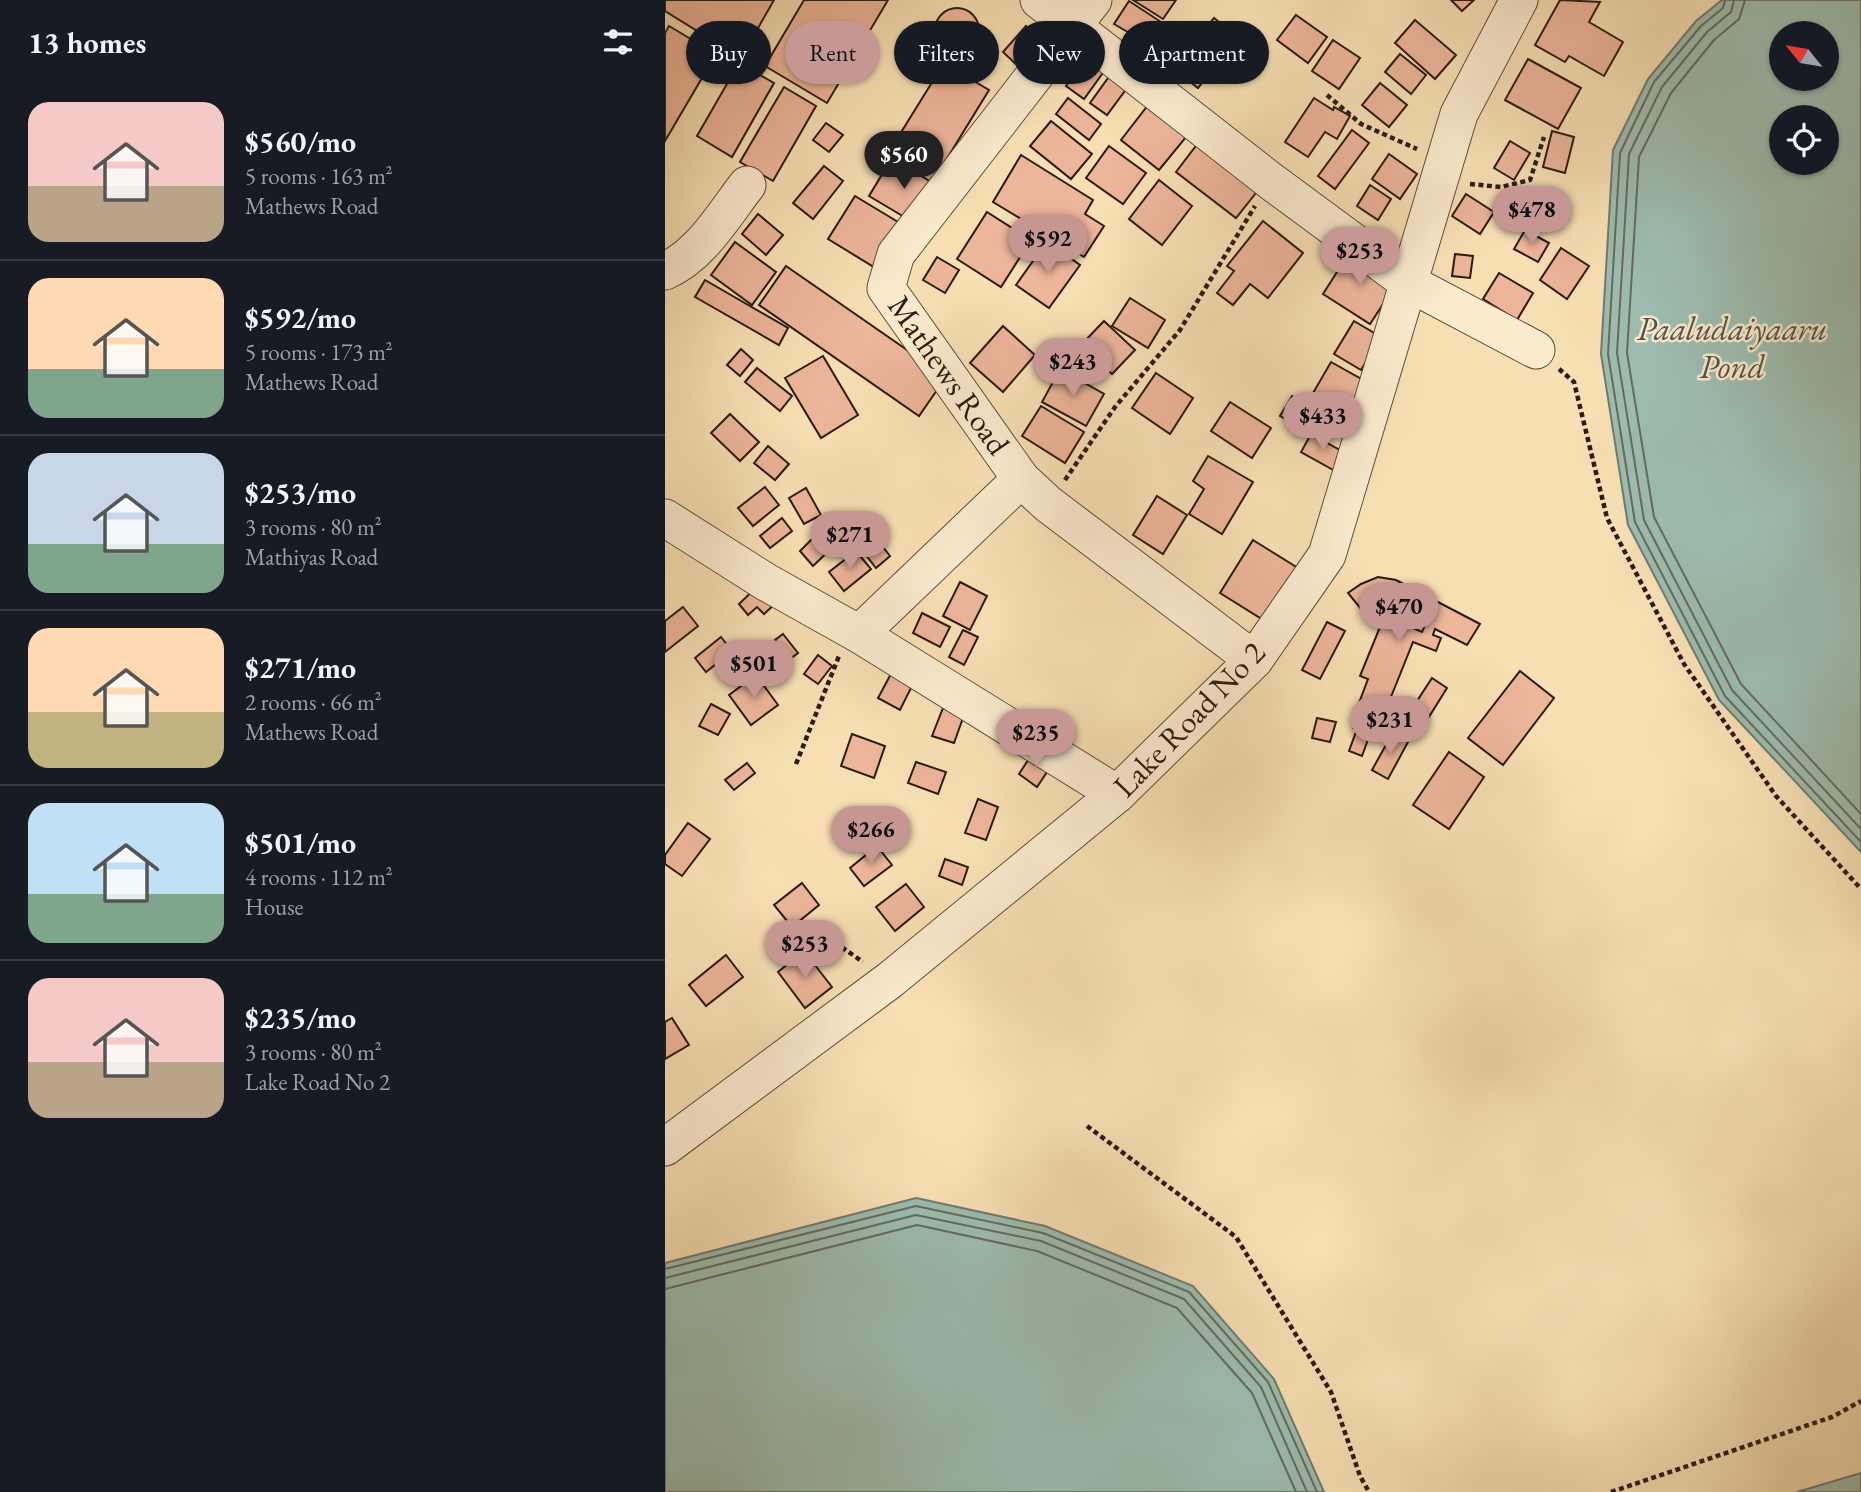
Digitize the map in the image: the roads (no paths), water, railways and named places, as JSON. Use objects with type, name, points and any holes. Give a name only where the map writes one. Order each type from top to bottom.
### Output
[{"type":"street","points":[[1039,0],[1082,14],[1272,182],[1409,283],[1536,350]]},
{"type":"street","name":"Lake Road No 2","points":[[665,1147],[890,980],[1117,794],[1254,660],[1327,555],[1459,114],[1519,0]]},
{"type":"street","name":"Mathews Road","points":[[1082,14],[896,254],[886,288],[1021,479],[1048,503],[1254,660]]},
{"type":"street","points":[[665,271],[678,265],[702,243],[747,186]]},
{"type":"street","points":[[854,631],[1021,479]]},
{"type":"street","points":[[665,518],[1117,794]]},
{"type":"water","name":"Paaludaiyaaru Pond","points":[[1722,0],[1861,0],[1861,852],[1719,700],[1628,525],[1601,354],[1613,150],[1648,79],[1696,21]]},
{"type":"water","points":[[916,1198],[1045,1226],[1193,1286],[1274,1379],[1324,1492],[665,1492],[665,1263]]},
{"type":"water","points":[[1861,1473],[1861,1492],[1797,1492]]}]
